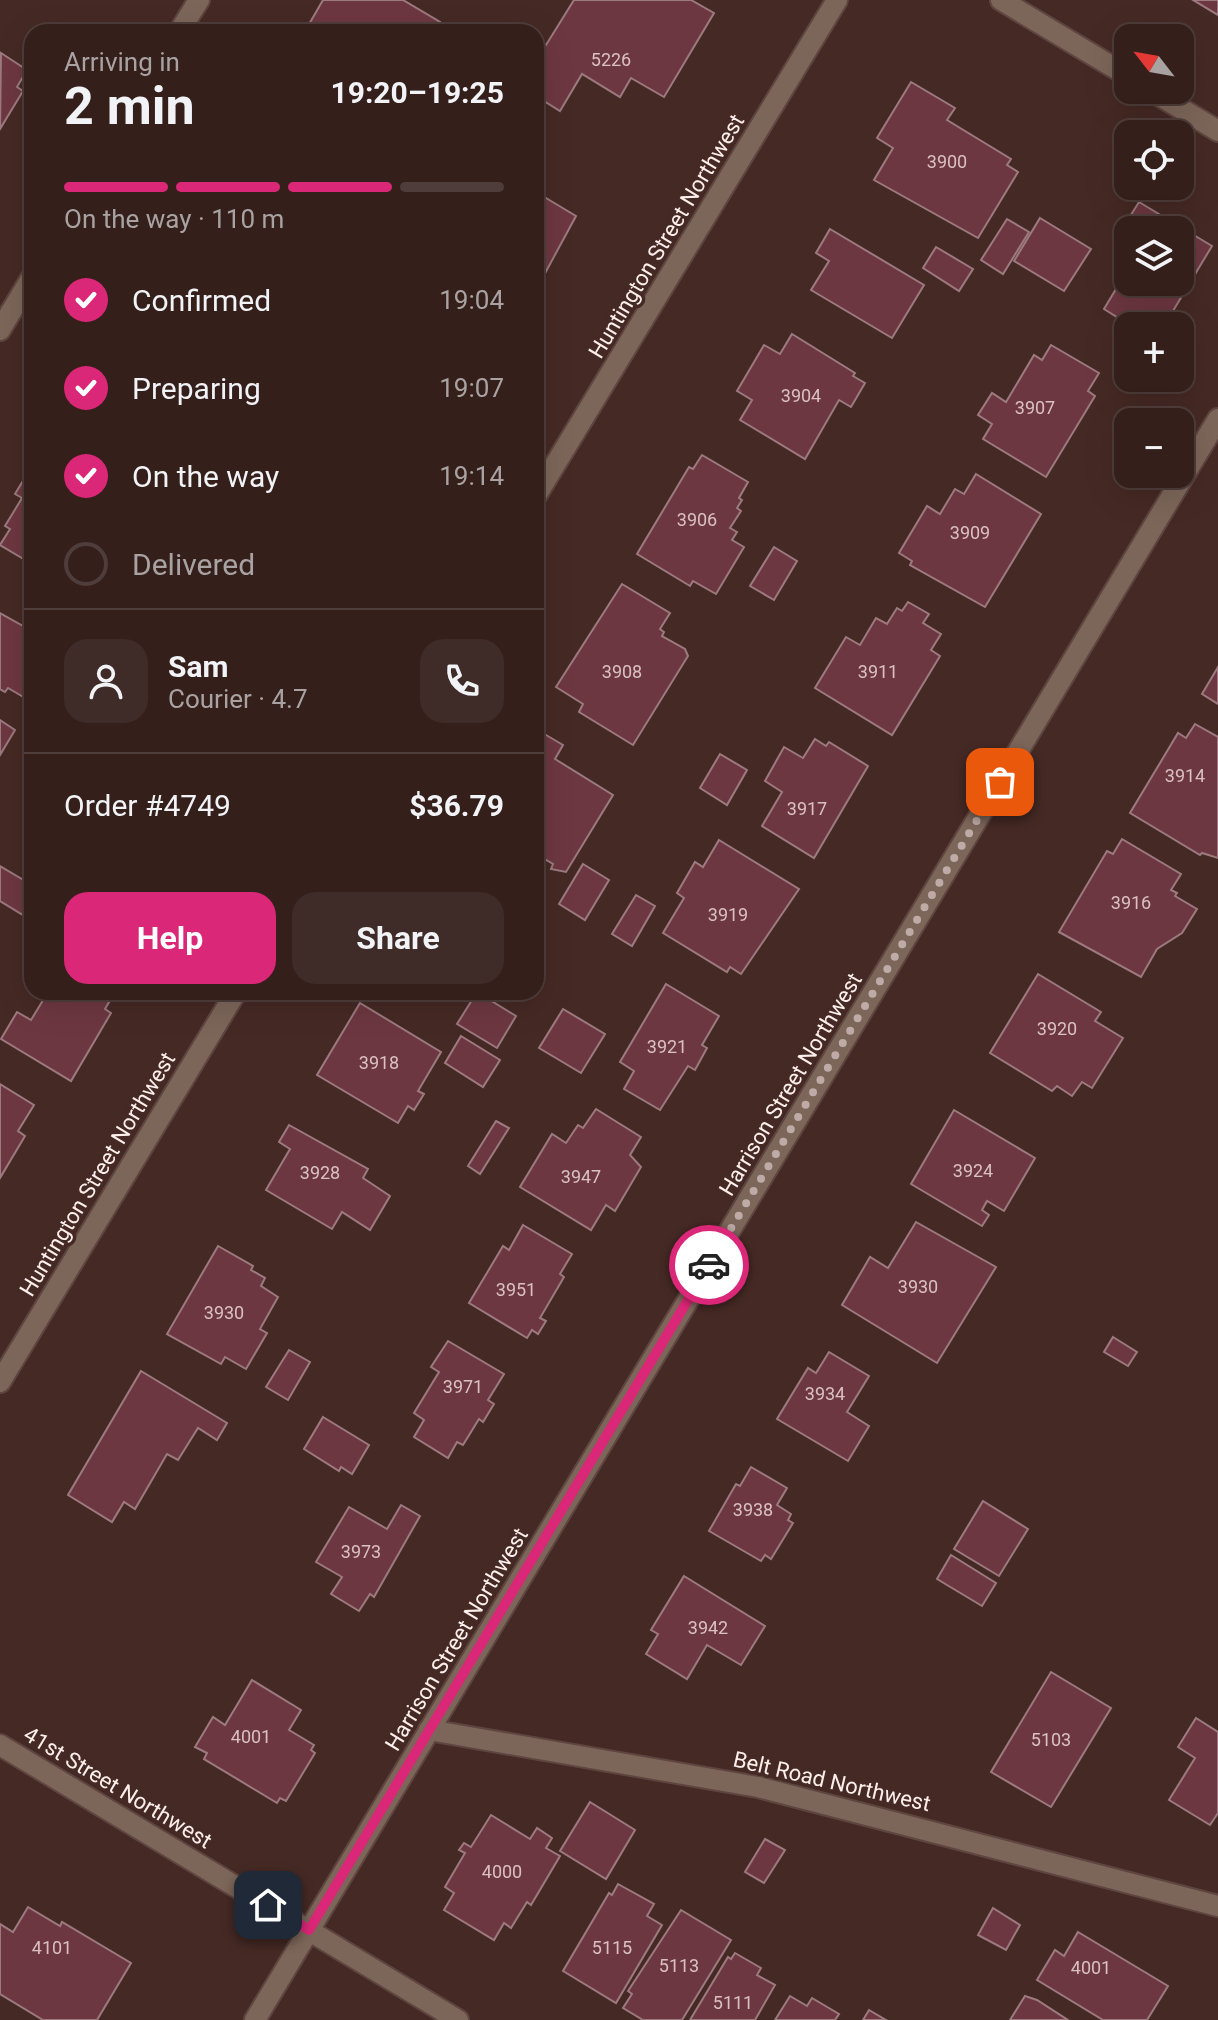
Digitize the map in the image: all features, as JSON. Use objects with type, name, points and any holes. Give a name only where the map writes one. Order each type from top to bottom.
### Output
[{"type":"street","points":[[184,24],[199,0]]},
{"type":"street","name":"Huntington Street Northwest","points":[[544,483],[837,0]]},
{"type":"street","points":[[1001,0],[1114,68]]},
{"type":"street","points":[[1173,104],[1218,131]]},
{"type":"street","points":[[0,330],[24,290]]},
{"type":"street","name":"Harrison Street Northwest","points":[[255,2020],[1218,419]]},
{"type":"street","name":"Huntington Street Northwest","points":[[0,1382],[231,1000]]},
{"type":"street","name":"Belt Road Northwest","points":[[429,1730],[758,1787],[1218,1906]]},
{"type":"street","name":"41st Street Northwest","points":[[0,1745],[458,2020]]},
{"type":"building","points":[[323,0],[403,0],[440,22],[439,24],[309,24]]},
{"type":"building","points":[[574,0],[691,0],[714,13],[664,97],[631,78],[620,97],[582,74],[560,111],[544,101],[546,45]]},
{"type":"building","points":[[1193,0],[1218,0],[1218,15]]},
{"type":"building","points":[[1,53],[24,68],[24,75],[17,87],[23,91],[0,129]]},
{"type":"building","points":[[911,82],[955,108],[947,120],[1011,159],[1007,165],[1018,172],[978,238],[874,180],[893,148],[877,138]]},
{"type":"building","points":[[544,197],[576,216],[544,275]]},
{"type":"building","points":[[1139,202],[1162,216],[1130,216]]},
{"type":"building","points":[[1040,218],[1091,249],[1064,291],[1014,261]]},
{"type":"building","points":[[1007,219],[1029,232],[1003,274],[981,260]]},
{"type":"building","points":[[830,229],[924,285],[892,338],[811,290],[829,261],[816,253]]},
{"type":"building","points":[[1194,235],[1212,246],[1194,276]]},
{"type":"building","points":[[936,247],[973,269],[959,291],[923,268]]},
{"type":"building","points":[[1114,292],[1114,296],[1182,296],[1172,312],[1114,312],[1114,315],[1104,309]]},
{"type":"building","points":[[792,334],[855,373],[853,376],[865,383],[851,407],[839,400],[805,459],[740,420],[752,400],[737,391],[764,345],[780,354]]},
{"type":"building","points":[[1051,345],[1099,373],[1088,391],[1095,396],[1046,477],[983,439],[992,424],[978,415],[992,393],[1006,402],[1034,355],[1042,360]]},
{"type":"building","points":[[702,455],[748,482],[739,498],[742,500],[737,508],[741,511],[730,528],[737,532],[732,540],[744,547],[716,594],[693,581],[690,586],[637,554],[689,467],[693,469]]},
{"type":"building","points":[[976,474],[1041,514],[985,607],[910,565],[912,561],[899,553],[927,506],[940,514],[955,489],[964,494]]},
{"type":"building","points":[[24,479],[24,559],[0,545],[10,529],[5,526],[22,498],[15,494]]},
{"type":"building","points":[[774,547],[797,561],[774,600],[750,586]]},
{"type":"building","points":[[622,584],[670,613],[660,629],[664,632],[662,636],[685,649],[688,656],[633,745],[579,712],[583,704],[556,687]]},
{"type":"building","points":[[908,602],[929,614],[923,623],[941,634],[931,650],[940,656],[892,735],[815,688],[846,637],[860,645],[876,618],[887,624],[897,608],[902,611]]},
{"type":"building","points":[[0,613],[24,626],[24,697],[8,688],[5,692],[0,689]]},
{"type":"building","points":[[1218,667],[1218,704],[1202,694]]},
{"type":"building","points":[[0,720],[15,730],[0,755]]},
{"type":"building","points":[[1195,724],[1218,737],[1218,858],[1200,855],[1130,813],[1178,733],[1186,738]]},
{"type":"building","points":[[544,734],[563,745],[555,759],[613,795],[566,872],[551,869],[553,864],[544,859]]},
{"type":"building","points":[[815,739],[826,746],[829,742],[868,766],[814,858],[762,826],[782,792],[765,781],[784,747],[803,758]]},
{"type":"building","points":[[720,754],[747,770],[727,805],[700,788]]},
{"type":"building","points":[[1122,839],[1181,874],[1171,890],[1177,893],[1175,896],[1197,909],[1182,933],[1157,949],[1141,977],[1059,932],[1107,851],[1113,854]]},
{"type":"building","points":[[719,840],[799,889],[741,974],[730,967],[727,972],[663,933],[684,898],[677,893],[695,862],[703,867]]},
{"type":"building","points":[[583,864],[609,880],[585,920],[559,904]]},
{"type":"building","points":[[0,866],[24,880],[24,913],[0,901]]},
{"type":"building","points":[[636,895],[655,906],[632,946],[612,934]]},
{"type":"building","points":[[1038,974],[1101,1012],[1095,1021],[1123,1038],[1092,1088],[1082,1082],[1072,1096],[1057,1086],[1052,1091],[990,1053]]},
{"type":"building","points":[[666,984],[719,1016],[702,1045],[707,1048],[695,1070],[688,1066],[660,1110],[624,1089],[634,1071],[620,1062]]},
{"type":"building","points":[[43,1000],[110,1000],[105,1009],[111,1013],[71,1081],[1,1039],[17,1012],[31,1020]]},
{"type":"building","points":[[472,1000],[490,1000],[516,1016],[497,1048],[457,1024]]},
{"type":"building","points":[[360,1003],[441,1052],[418,1091],[424,1094],[414,1110],[408,1106],[398,1123],[317,1075]]},
{"type":"building","points":[[563,1009],[605,1034],[581,1073],[539,1048]]},
{"type":"building","points":[[461,1036],[500,1060],[483,1087],[445,1063]]},
{"type":"building","points":[[0,1084],[34,1105],[18,1131],[25,1136],[0,1178]]},
{"type":"building","points":[[596,1109],[641,1137],[630,1155],[641,1167],[615,1211],[606,1205],[591,1230],[520,1187],[552,1134],[566,1143],[578,1125],[583,1128]]},
{"type":"building","points":[[954,1110],[1035,1158],[1004,1211],[987,1201],[982,1210],[989,1215],[982,1226],[911,1184]]},
{"type":"building","points":[[496,1121],[509,1128],[480,1174],[468,1166]]},
{"type":"building","points":[[289,1125],[368,1169],[363,1178],[390,1196],[370,1230],[342,1212],[332,1229],[266,1190],[290,1149],[279,1142]]},
{"type":"building","points":[[916,1222],[996,1267],[937,1363],[842,1305],[870,1257],[888,1268]]},
{"type":"building","points":[[523,1225],[572,1254],[560,1274],[564,1277],[540,1318],[546,1321],[538,1334],[532,1330],[527,1338],[469,1303],[503,1246],[509,1250]]},
{"type":"building","points":[[218,1246],[253,1266],[251,1270],[265,1278],[261,1286],[278,1297],[260,1329],[267,1333],[246,1369],[225,1357],[221,1364],[167,1334]]},
{"type":"building","points":[[1113,1337],[1137,1352],[1128,1366],[1104,1352]]},
{"type":"building","points":[[448,1341],[504,1374],[488,1400],[494,1404],[483,1422],[479,1419],[463,1445],[457,1442],[448,1458],[414,1437],[424,1420],[414,1413],[439,1372],[431,1367]]},
{"type":"building","points":[[289,1350],[310,1362],[288,1400],[266,1387]]},
{"type":"building","points":[[829,1352],[869,1376],[847,1412],[869,1426],[848,1461],[777,1419],[808,1368],[816,1373]]},
{"type":"building","points":[[141,1371],[227,1423],[217,1440],[198,1428],[178,1460],[167,1454],[135,1509],[124,1502],[112,1522],[68,1495]]},
{"type":"building","points":[[323,1417],[369,1445],[352,1474],[341,1467],[339,1471],[304,1449]]},
{"type":"building","points":[[751,1467],[787,1488],[777,1505],[791,1514],[788,1520],[793,1523],[771,1559],[765,1555],[761,1561],[709,1531],[736,1484],[740,1486]]},
{"type":"building","points":[[983,1501],[1028,1529],[999,1576],[954,1549]]},
{"type":"building","points":[[401,1505],[420,1516],[374,1597],[370,1594],[359,1611],[331,1594],[342,1577],[316,1562],[349,1507],[387,1529]]},
{"type":"building","points":[[951,1555],[996,1583],[982,1606],[937,1579]]},
{"type":"building","points":[[684,1576],[765,1626],[741,1665],[707,1645],[687,1679],[646,1654],[658,1634],[651,1630]]},
{"type":"building","points":[[1051,1672],[1111,1708],[1051,1807],[991,1772]]},
{"type":"building","points":[[252,1680],[301,1710],[289,1730],[314,1745],[311,1750],[315,1753],[286,1801],[280,1798],[277,1803],[204,1759],[207,1753],[195,1747],[213,1717],[225,1725]]},
{"type":"building","points":[[1196,1718],[1218,1732],[1218,1813],[1210,1825],[1169,1800],[1195,1758],[1178,1747]]},
{"type":"building","points":[[590,1802],[635,1830],[606,1879],[560,1851]]},
{"type":"building","points":[[491,1815],[530,1839],[537,1828],[552,1838],[546,1848],[560,1856],[531,1905],[527,1902],[511,1928],[504,1923],[494,1940],[444,1910],[454,1893],[445,1887],[465,1853],[459,1850],[464,1843],[471,1847]]},
{"type":"building","points":[[765,1839],[785,1850],[764,1883],[745,1872]]},
{"type":"building","points":[[618,1884],[654,1904],[647,1916],[662,1925],[616,2003],[563,1971],[609,1893],[612,1895]]},
{"type":"building","points":[[28,1907],[60,1926],[62,1922],[131,1963],[97,2020],[43,2020],[0,1994],[0,1924],[13,1932]]},
{"type":"building","points":[[993,1908],[1020,1925],[1006,1950],[978,1935]]},
{"type":"building","points":[[681,1910],[731,1940],[682,2020],[643,2020],[623,2008],[632,1994],[628,1991]]},
{"type":"building","points":[[1078,1932],[1168,1986],[1147,2020],[1103,2020],[1037,1980],[1055,1950],[1064,1956]]},
{"type":"building","points":[[735,1953],[761,1968],[757,1975],[775,1985],[755,2020],[690,2020],[728,1957],[731,1959]]},
{"type":"building","points":[[790,1996],[807,2006],[812,1998],[839,2014],[835,2020],[775,2020]]},
{"type":"building","points":[[1025,1996],[1037,2000],[1068,2020],[1010,2020]]},
{"type":"building","points":[[869,2010],[886,2020],[863,2020]]},
{"type":"way so far","points":[[709,1265],[1000,782]]},
{"type":"route","points":[[268,1905],[309,1930],[709,1265]]}]
